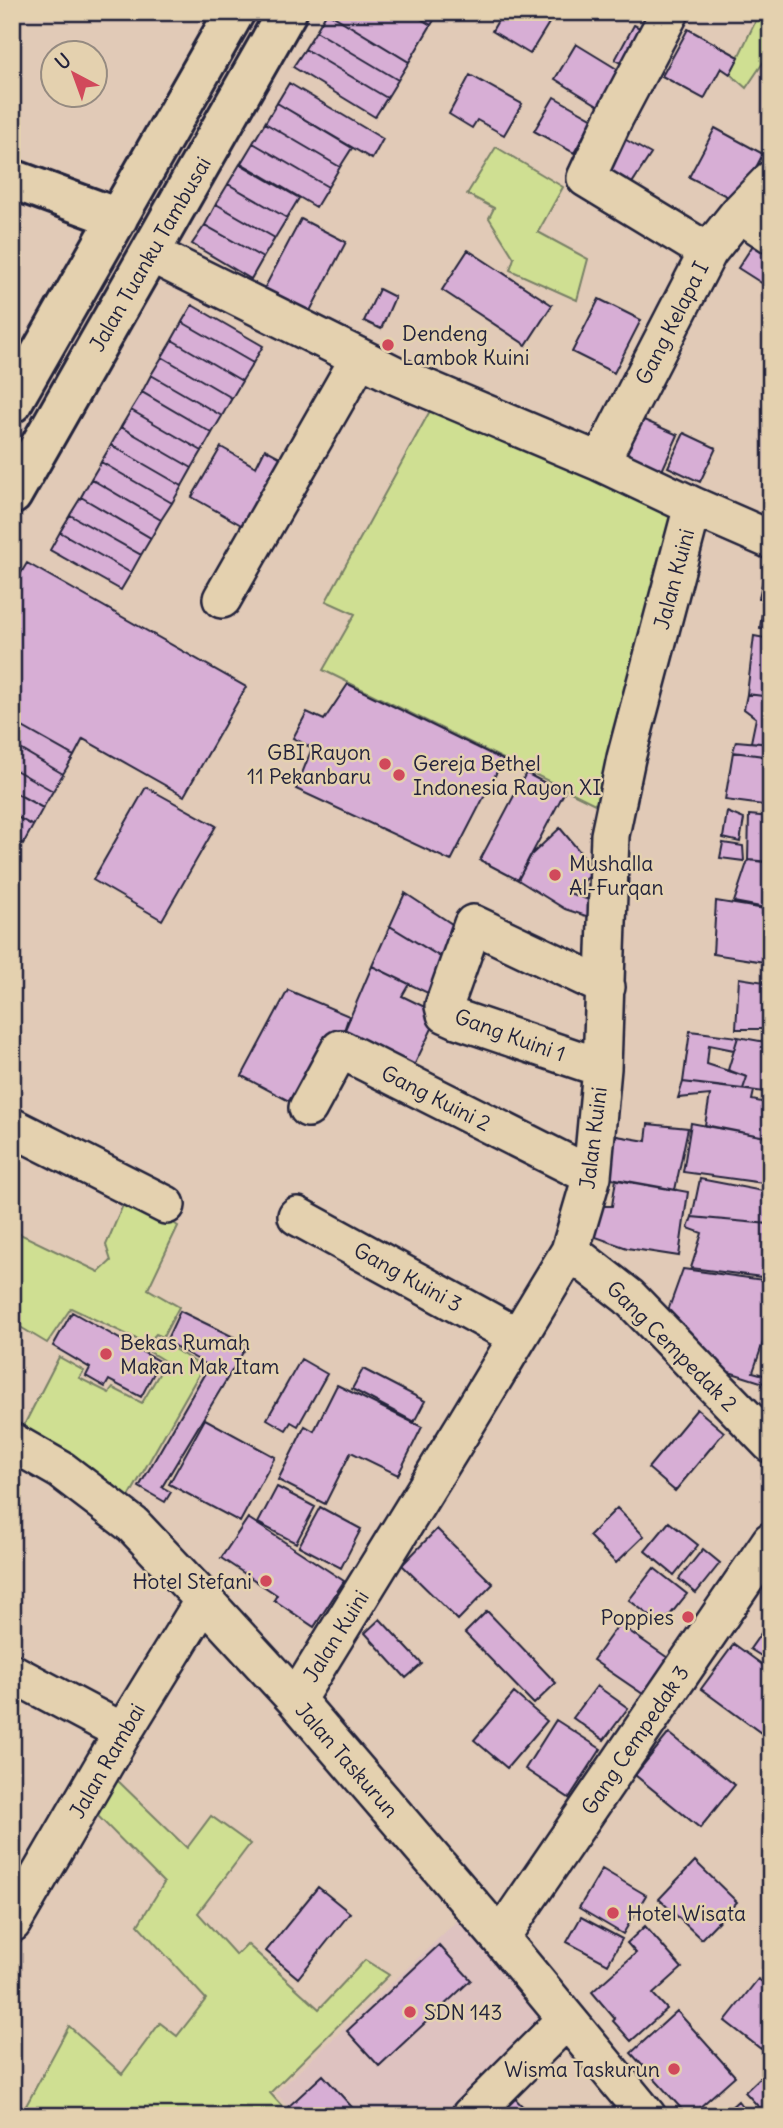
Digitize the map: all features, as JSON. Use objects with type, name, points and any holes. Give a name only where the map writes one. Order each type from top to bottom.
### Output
[{"type":"main road","points":[[12,403],[235,12]]},
{"type":"main road","name":"Jalan Tuanku Tambusai","points":[[12,495],[287,12]]},
{"type":"main road","points":[[12,179],[118,218]]},
{"type":"street","name":"Gang Kelapa I","points":[[600,462],[708,252],[586,178],[614,118],[670,12]]},
{"type":"street","points":[[708,252],[771,180]]},
{"type":"street","points":[[739,214],[771,234]]},
{"type":"street","name":"Jalan Kuini","points":[[150,253],[359,359],[600,462],[771,540]]},
{"type":"street","points":[[222,599],[359,359]]},
{"type":"street","name":"Jalan Kuini","points":[[296,1700],[570,1251],[592,1176],[602,1068],[610,835],[626,758],[693,506]]},
{"type":"street","name":"Gang Kuini 1","points":[[602,1068],[457,1019],[446,1014],[444,1006],[473,924],[606,987]]},
{"type":"street","name":"Gang Kuini 2","points":[[308,1108],[340,1049],[592,1176]]},
{"type":"street","points":[[12,1127],[166,1205]]},
{"type":"street","name":"Gang Kuini 3","points":[[297,1216],[518,1337]]},
{"type":"street","name":"Gang Cempedak 2","points":[[570,1251],[629,1297],[766,1426]]},
{"type":"street","name":"Jalan Taskurun","points":[[12,1442],[61,1471],[132,1525],[204,1600],[296,1700],[500,1938],[647,2116]]},
{"type":"street","name":"Gang Cempedak 3","points":[[500,1938],[771,1541]]},
{"type":"street","name":"Jalan Rambai","points":[[12,1923],[122,1732],[204,1600]]},
{"type":"street","points":[[12,1673],[122,1732]]},
{"type":"street","points":[[470,2116],[566,2020]]},
{"type":"shaded area","points":[[460,1918],[556,2024],[451,2116],[296,2116],[276,2093]]},
{"type":"green space","points":[[760,12],[771,12],[771,51],[746,88],[730,74]]},
{"type":"green space","points":[[496,147],[563,187],[538,232],[588,259],[577,300],[510,270],[514,258],[489,218],[494,208],[467,194]]},
{"type":"green space","points":[[431,409],[686,518],[601,807],[323,670],[355,614],[326,601]]},
{"type":"green space","points":[[128,1193],[178,1226],[148,1289],[179,1307],[163,1337],[156,1334],[147,1344],[71,1308],[47,1343],[12,1322],[12,1230],[99,1272],[111,1261],[106,1245]]},
{"type":"green space","points":[[158,1339],[203,1367],[126,1502],[19,1435],[59,1357],[84,1371],[79,1378],[109,1393],[113,1388],[142,1403],[166,1362],[150,1352]]},
{"type":"green space","points":[[114,1777],[187,1848],[211,1816],[250,1844],[198,1913],[236,1955],[247,1944],[319,2009],[365,1960],[389,1975],[270,2093],[291,2116],[21,2115],[69,2026],[122,2074],[160,2023],[177,2036],[206,1999],[138,1925],[164,1883],[92,1810]]},
{"type":"building","points":[[327,12],[410,12],[431,25],[409,62]]},
{"type":"building","points":[[327,12],[409,62],[398,80],[316,31]]},
{"type":"building","points":[[410,12],[439,12],[431,25]]},
{"type":"building","points":[[503,12],[542,12],[552,18],[530,54],[492,31]]},
{"type":"building","points":[[634,25],[654,35],[636,71],[615,60]]},
{"type":"building","points":[[688,29],[739,57],[730,74],[721,68],[704,99],[662,76]]},
{"type":"building","points":[[316,31],[398,80],[387,98],[305,49]]},
{"type":"building","points":[[576,44],[635,80],[614,115],[555,79]]},
{"type":"building","points":[[305,49],[387,98],[375,117],[293,67]]},
{"type":"building","points":[[470,75],[522,104],[504,135],[477,120],[472,128],[449,114]]},
{"type":"building","points":[[289,83],[383,139],[372,159],[277,103]]},
{"type":"building","points":[[554,97],[593,119],[574,153],[534,131]]},
{"type":"building","points":[[277,103],[352,148],[340,167],[265,123]]},
{"type":"building","points":[[265,123],[340,167],[328,187],[253,143]]},
{"type":"building","points":[[715,128],[763,154],[738,202],[689,177]]},
{"type":"building","points":[[612,132],[651,154],[623,197],[588,171]]},
{"type":"building","points":[[253,143],[328,187],[316,207],[241,163]]},
{"type":"building","points":[[240,164],[299,198],[287,218],[228,184]]},
{"type":"building","points":[[228,184],[287,218],[275,238],[216,204]]},
{"type":"building","points":[[216,204],[275,238],[263,258],[205,225]]},
{"type":"building","points":[[301,219],[346,242],[309,313],[264,289]]},
{"type":"building","points":[[205,225],[263,258],[251,279],[192,244]]},
{"type":"building","points":[[761,233],[771,240],[771,289],[738,268]]},
{"type":"building","points":[[468,250],[552,305],[526,345],[442,290]]},
{"type":"building","points":[[379,289],[395,297],[381,329],[364,321]]},
{"type":"building","points":[[599,299],[641,320],[614,373],[572,352]]},
{"type":"building","points":[[192,305],[263,346],[253,363],[182,322]]},
{"type":"building","points":[[182,322],[253,363],[242,381],[172,340]]},
{"type":"building","points":[[172,340],[242,381],[232,398],[162,357]]},
{"type":"building","points":[[162,357],[232,398],[222,416],[151,375]]},
{"type":"building","points":[[151,375],[222,416],[212,433],[142,392]]},
{"type":"building","points":[[142,392],[212,433],[202,451],[131,410]]},
{"type":"building","points":[[131,410],[202,451],[192,468],[121,427]]},
{"type":"building","points":[[637,417],[678,435],[661,473],[621,456]]},
{"type":"building","points":[[121,427],[192,468],[182,486],[111,445]]},
{"type":"building","points":[[684,433],[716,448],[700,482],[668,467]]},
{"type":"building","points":[[111,445],[182,486],[172,503],[101,462]]},
{"type":"building","points":[[221,447],[256,467],[265,449],[289,462],[250,530],[192,497]]},
{"type":"building","points":[[101,462],[172,503],[161,520],[91,479]]},
{"type":"building","points":[[91,479],[161,520],[151,538],[81,497]]},
{"type":"building","points":[[81,497],[151,538],[141,555],[70,515]]},
{"type":"building","points":[[70,515],[141,555],[131,573],[60,532]]},
{"type":"building","points":[[60,532],[131,573],[121,590],[50,550]]},
{"type":"building","points":[[767,560],[771,562],[771,598],[759,598]]},
{"type":"building","points":[[27,563],[246,687],[184,796],[83,739],[74,756],[12,721],[12,588]]},
{"type":"building","points":[[764,598],[771,598],[771,630],[760,628]]},
{"type":"building","points":[[754,636],[771,639],[771,697],[747,694]]},
{"type":"building","name":"Gereja Bethel Indonesia Rayon XI","points":[[348,684],[503,760],[451,861],[296,789],[312,748],[293,738],[307,712],[324,720]]},
{"type":"building","points":[[747,694],[771,697],[771,744],[751,742],[756,718],[744,709]]},
{"type":"building","points":[[12,721],[74,756],[63,774],[12,744]]},
{"type":"building","points":[[736,741],[771,744],[771,757],[733,752]]},
{"type":"building","points":[[12,744],[63,774],[53,791],[12,768]]},
{"type":"building","points":[[733,752],[771,757],[771,806],[725,800]]},
{"type":"building","points":[[12,768],[53,791],[43,808],[12,791]]},
{"type":"building","points":[[526,773],[564,793],[518,880],[480,860]]},
{"type":"building","points":[[146,787],[216,826],[162,920],[93,880]]},
{"type":"building","points":[[12,791],[43,808],[33,826],[12,814]]},
{"type":"building","points":[[727,812],[744,819],[740,842],[723,838]]},
{"type":"building","points":[[12,814],[33,826],[23,844],[12,838]]},
{"type":"building","points":[[749,815],[771,817],[771,862],[748,860]]},
{"type":"building","name":"Mushalla Al-Furqan","points":[[560,828],[596,871],[569,893],[595,902],[592,918],[565,909],[518,880],[530,856]]},
{"type":"building","points":[[723,843],[743,846],[744,861],[720,858]]},
{"type":"building","points":[[748,860],[771,863],[771,909],[734,902]]},
{"type":"building","points":[[405,893],[464,932],[452,964],[390,926]]},
{"type":"building","points":[[716,901],[771,910],[771,963],[713,954]]},
{"type":"building","points":[[390,926],[452,964],[438,998],[372,966]]},
{"type":"building","points":[[372,966],[409,984],[402,996],[439,1014],[410,1074],[341,1039]]},
{"type":"building","points":[[739,978],[771,983],[771,1029],[736,1029]]},
{"type":"building","points":[[288,990],[349,1016],[341,1039],[302,1108],[242,1076]]},
{"type":"building","points":[[690,1031],[738,1037],[734,1050],[709,1045],[707,1064],[747,1077],[743,1089],[683,1082]]},
{"type":"building","points":[[738,1037],[771,1043],[771,1093],[743,1089],[747,1077],[728,1070]]},
{"type":"building","points":[[683,1082],[754,1091],[752,1100],[771,1104],[771,1138],[705,1125],[710,1095],[678,1098]]},
{"type":"building","points":[[691,1123],[771,1138],[771,1184],[683,1172]]},
{"type":"building","points":[[648,1124],[688,1128],[675,1190],[600,1177],[611,1135],[646,1141]]},
{"type":"building","points":[[616,1179],[688,1192],[679,1256],[627,1248],[590,1235],[599,1206],[612,1206]]},
{"type":"building","points":[[700,1179],[768,1192],[769,1224],[692,1217]]},
{"type":"building","points":[[692,1217],[769,1224],[770,1278],[691,1268],[702,1233],[688,1228]]},
{"type":"building","points":[[683,1269],[771,1281],[771,1319],[753,1372],[771,1377],[770,1385],[710,1366],[664,1322]]},
{"type":"building","points":[[180,1311],[248,1344],[162,1487],[171,1492],[165,1502],[139,1487],[209,1366],[166,1341]]},
{"type":"building","name":"Bekas Rumah Makan Mak Itam","points":[[72,1312],[160,1362],[141,1397],[109,1380],[105,1387],[86,1376],[90,1368],[53,1346]]},
{"type":"building","points":[[301,1359],[327,1374],[298,1426],[291,1422],[286,1430],[267,1419]]},
{"type":"building","points":[[363,1369],[425,1401],[414,1422],[352,1389]]},
{"type":"building","points":[[337,1385],[422,1427],[398,1475],[351,1452],[325,1504],[278,1480],[305,1426],[314,1431]]},
{"type":"building","points":[[697,1409],[724,1432],[675,1491],[648,1468]]},
{"type":"building","points":[[205,1419],[275,1457],[240,1522],[169,1484]]},
{"type":"building","points":[[277,1487],[315,1507],[296,1543],[258,1523]]},
{"type":"building","points":[[320,1507],[361,1529],[341,1568],[299,1546]]},
{"type":"building","points":[[617,1508],[644,1536],[616,1563],[589,1536]]},
{"type":"building","points":[[248,1518],[344,1581],[314,1627],[274,1600],[277,1595],[221,1558]]},
{"type":"building","points":[[669,1522],[698,1545],[674,1575],[645,1551]]},
{"type":"building","points":[[437,1529],[493,1584],[458,1620],[402,1565]]},
{"type":"building","points":[[703,1549],[720,1563],[696,1593],[679,1579]]},
{"type":"building","points":[[654,1568],[687,1594],[662,1625],[629,1600]]},
{"type":"building","points":[[487,1611],[556,1683],[534,1704],[465,1633]]},
{"type":"building","points":[[380,1619],[422,1664],[406,1678],[365,1633]]},
{"type":"building","points":[[771,1619],[771,1662],[750,1649]]},
{"type":"building","points":[[619,1624],[668,1658],[643,1694],[593,1660]]},
{"type":"building","points":[[734,1644],[771,1671],[771,1734],[768,1738],[701,1689]]},
{"type":"building","points":[[597,1686],[628,1708],[604,1740],[573,1718]]},
{"type":"building","points":[[514,1693],[547,1721],[507,1768],[474,1740]]},
{"type":"building","points":[[556,1720],[601,1749],[569,1798],[525,1769]]},
{"type":"building","points":[[669,1733],[735,1785],[700,1828],[635,1775]]},
{"type":"building","points":[[695,1861],[737,1902],[701,1939],[659,1899]]},
{"type":"building","points":[[602,1869],[646,1895],[623,1934],[579,1908]]},
{"type":"building","points":[[318,1887],[350,1913],[298,1978],[266,1951]]},
{"type":"building","points":[[581,1917],[622,1939],[608,1964],[567,1942]]},
{"type":"building","points":[[645,1926],[682,1968],[653,1994],[667,2009],[631,2041],[592,1992],[636,1953],[627,1943]]},
{"type":"building","points":[[439,1945],[471,1980],[379,2066],[347,2031]]},
{"type":"building","points":[[758,1979],[771,1988],[771,2036],[761,2049],[725,2021]]},
{"type":"building","points":[[677,2011],[735,2076],[690,2116],[631,2053]]},
{"type":"building","points":[[766,2072],[771,2077],[771,2116],[767,2116],[745,2092]]},
{"type":"building","points":[[323,2075],[360,2116],[296,2116],[288,2107]]},
{"type":"building","points":[[502,2085],[532,2116],[471,2116]]},
{"type":"building","points":[[738,2101],[750,2116],[721,2116]]},
{"type":"place","name":"Dendeng Lambok Kuini","points":[[388,345]]},
{"type":"place","name":"GBI Rayon 11 Pekanbaru","points":[[385,764]]},
{"type":"place","name":"Gereja Bethel Indonesia Rayon XI","points":[[399,775]]},
{"type":"place","name":"Mushalla Al-Furqan","points":[[555,875]]},
{"type":"place","name":"Bekas Rumah Makan Mak Itam","points":[[106,1354]]},
{"type":"place","name":"Hotel Stefani","points":[[266,1581]]},
{"type":"place","name":"Poppies","points":[[688,1617]]},
{"type":"place","name":"Hotel Wisata","points":[[613,1913]]},
{"type":"place","name":"SDN 143","points":[[410,2012]]},
{"type":"place","name":"Wisma Taskurun","points":[[674,2069]]}]
